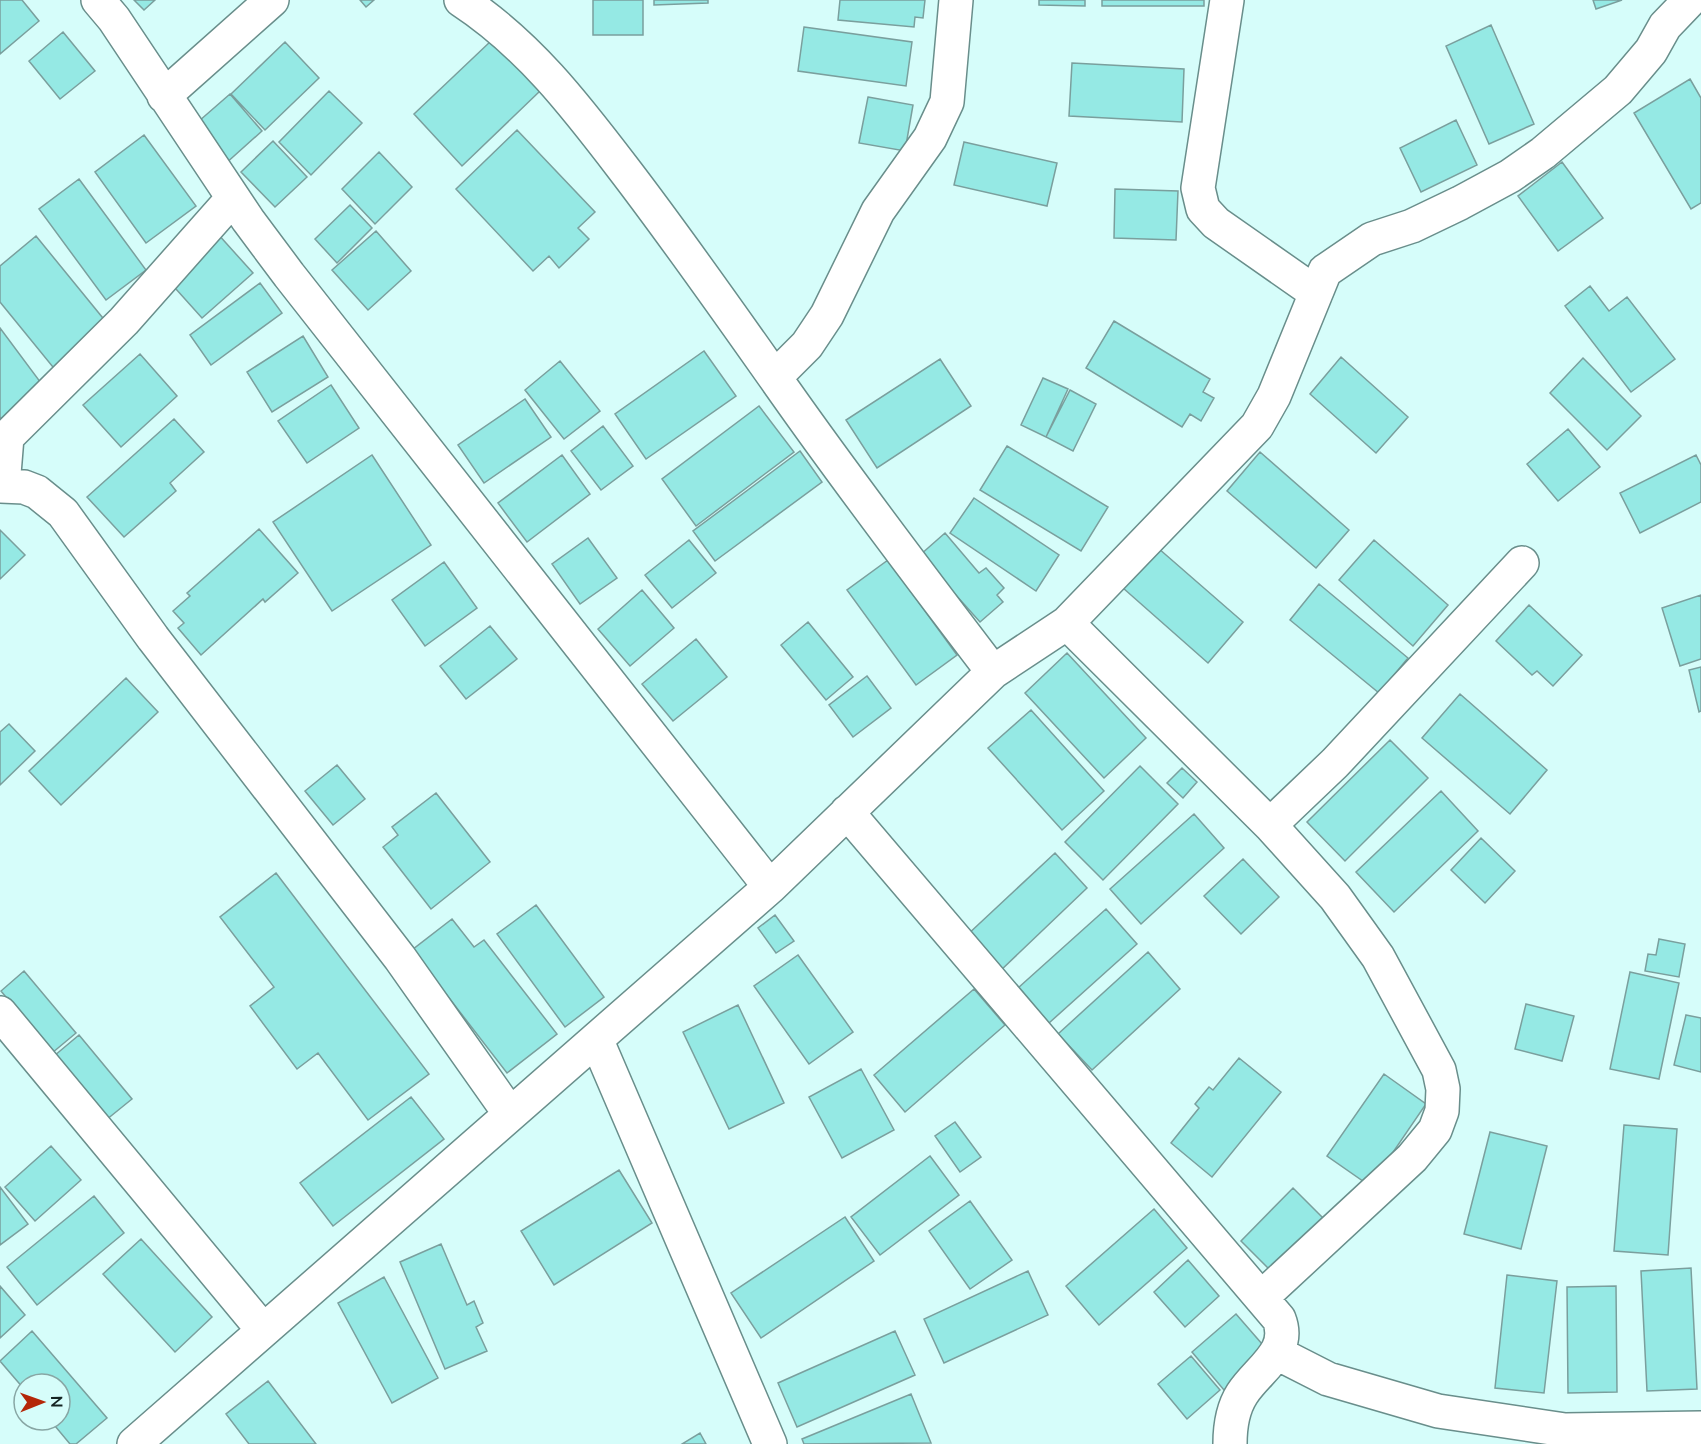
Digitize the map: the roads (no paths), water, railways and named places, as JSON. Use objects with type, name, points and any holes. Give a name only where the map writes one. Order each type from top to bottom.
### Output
[{"type":"street","points":[[98,0],[114,19],[233,198],[327,325],[770,887]]},
{"type":"street","points":[[164,96],[272,0]]},
{"type":"street","points":[[461,0],[510,37],[552,77],[651,205],[906,559],[993,672]]},
{"type":"street","points":[[775,377],[807,345],[827,315],[883,204],[930,138],[947,102],[956,0]]},
{"type":"street","points":[[1227,0],[1198,188],[1203,209],[1216,223],[1316,293]]},
{"type":"street","points":[[134,1444],[510,1114],[597,1041],[770,887],[993,672],[1067,624],[1257,426],[1274,396],[1325,271],[1372,239],[1412,226],[1460,203],[1510,176],[1543,153],[1618,90],[1651,51],[1665,26],[1690,0]]},
{"type":"street","points":[[233,198],[124,321],[7,437],[2,486],[24,487],[37,492],[63,513],[153,638],[400,958],[510,1114]]},
{"type":"street","points":[[1270,825],[1335,764],[1522,563]]},
{"type":"street","points":[[1067,624],[1270,825],[1335,897],[1378,957],[1439,1070],[1443,1089],[1442,1111],[1436,1130],[1412,1158],[1261,1298]]},
{"type":"street","points":[[847,812],[1261,1298],[1282,1328],[1283,1337],[1277,1353],[1241,1395],[1232,1422],[1230,1444]]},
{"type":"street","points":[[0,1013],[263,1330]]},
{"type":"street","points":[[597,1041],[770,1444]]},
{"type":"street","points":[[1277,1353],[1328,1379],[1438,1411],[1565,1430],[1701,1428]]}]
